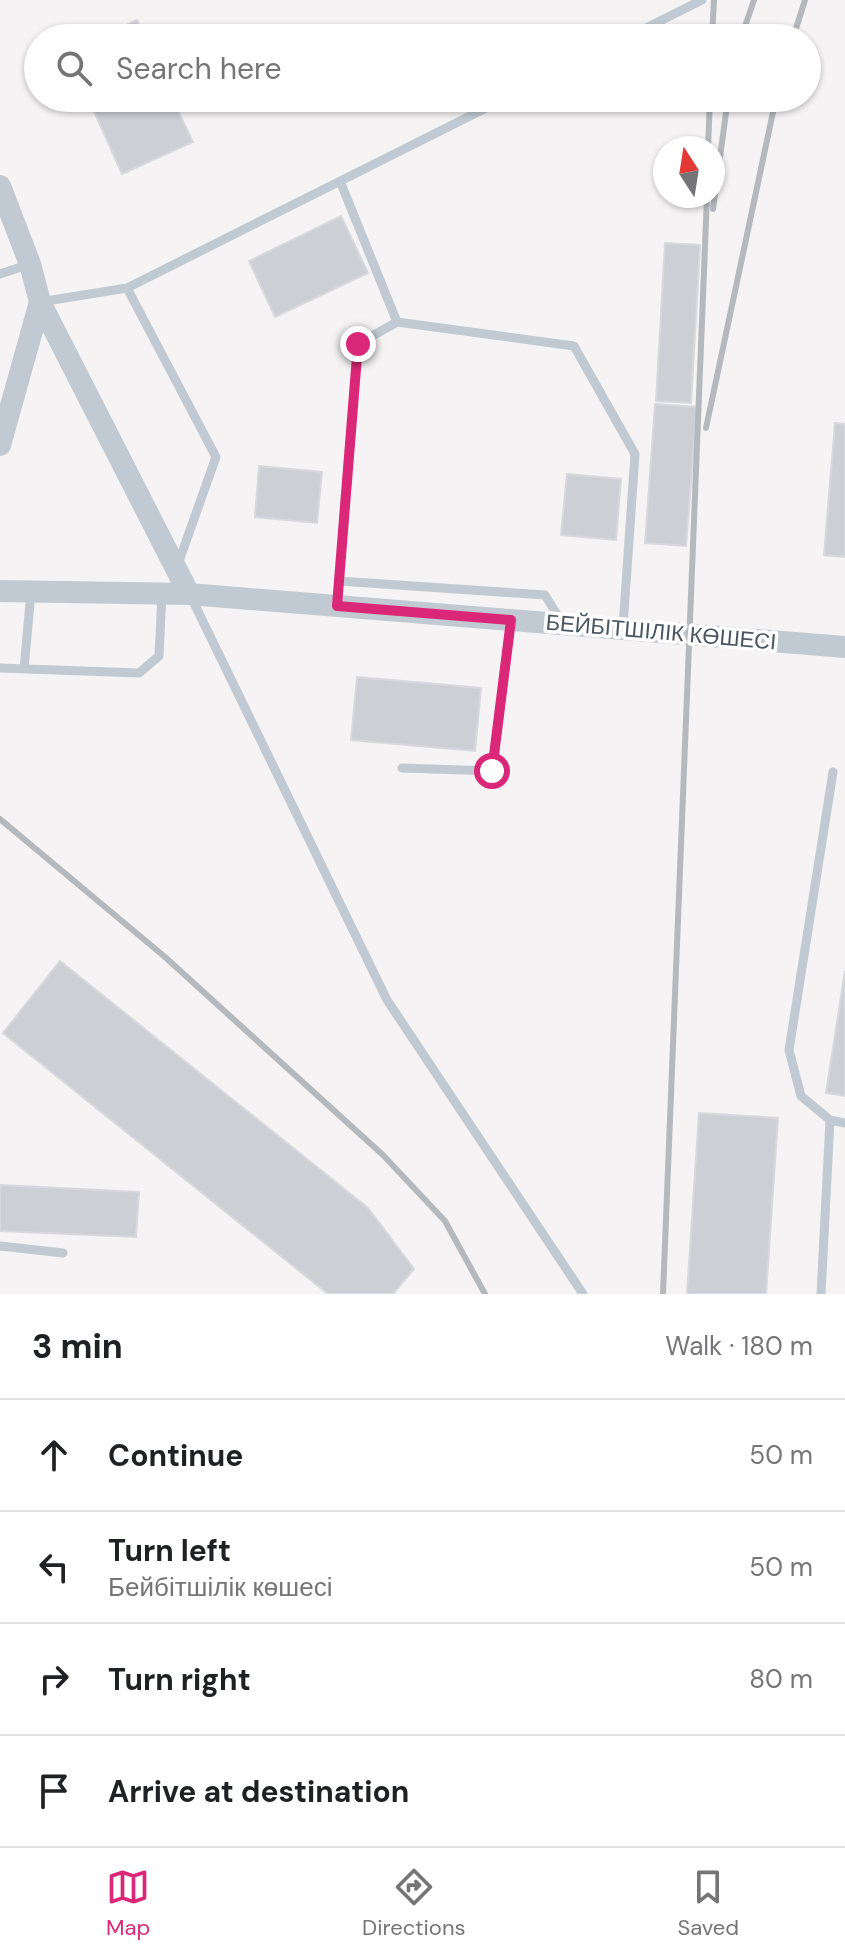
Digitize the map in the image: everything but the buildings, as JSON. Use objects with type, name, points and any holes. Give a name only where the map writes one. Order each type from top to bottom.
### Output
[{"type":"street","points":[[0,186],[30,264],[40,302],[189,594]]},
{"type":"street","points":[[0,445],[40,302]]},
{"type":"street","name":"БЕЙБІТШІЛІК КӨШЕСІ","points":[[0,591],[189,594],[845,647]]},
{"type":"lane","points":[[654,24],[702,0]]},
{"type":"lane","points":[[40,302],[127,288],[478,112]]},
{"type":"lane","points":[[340,181],[397,322]]},
{"type":"lane","points":[[0,274],[30,264]]},
{"type":"lane","points":[[127,288],[216,457],[177,568]]},
{"type":"lane","points":[[337,606],[358,344],[397,322],[574,346],[635,454],[623,629]]},
{"type":"lane","points":[[339,581],[545,595],[563,624]]},
{"type":"lane","points":[[24,669],[31,592]]},
{"type":"lane","points":[[0,668],[139,673],[159,656],[162,594]]},
{"type":"lane","points":[[189,594],[387,1000],[583,1294]]},
{"type":"lane","points":[[402,768],[492,771],[511,620]]},
{"type":"lane","points":[[833,772],[789,1050],[801,1096],[830,1120],[845,1123]]},
{"type":"lane","points":[[821,1294],[830,1120]]},
{"type":"lane","points":[[0,1246],[63,1253]]},
{"type":"railway","points":[[713,24],[714,0]]},
{"type":"railway","points":[[746,24],[754,0]]},
{"type":"railway","points":[[797,24],[805,0]]},
{"type":"railway","points":[[708,136],[709,112]]},
{"type":"railway","points":[[713,209],[726,112]]},
{"type":"railway","points":[[706,428],[773,112]]},
{"type":"railway","points":[[663,1294],[707,208]]},
{"type":"railway","points":[[0,819],[165,957],[383,1155],[445,1221],[485,1294]]},
{"type":"route","points":[[358,344],[337,606],[511,620],[492,771]]}]
